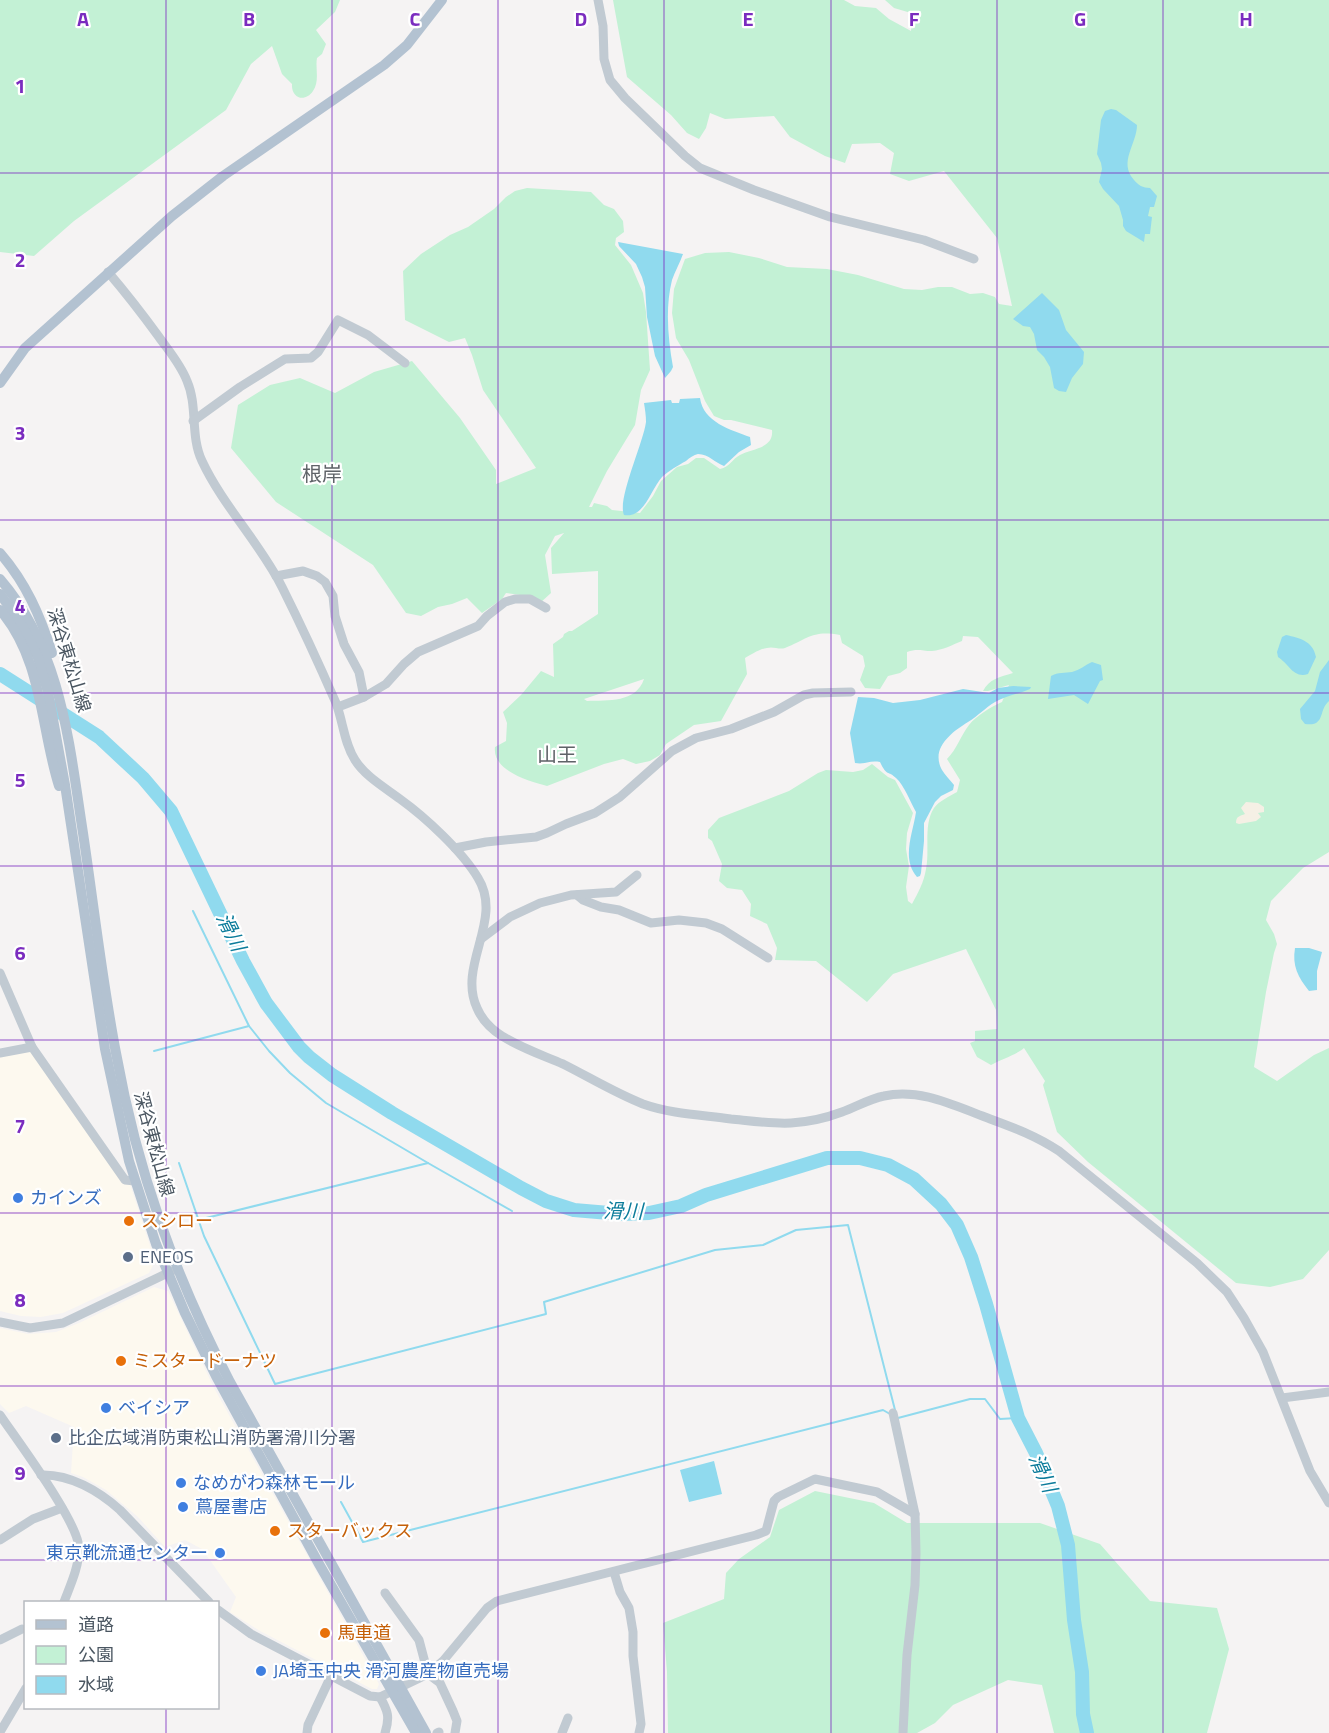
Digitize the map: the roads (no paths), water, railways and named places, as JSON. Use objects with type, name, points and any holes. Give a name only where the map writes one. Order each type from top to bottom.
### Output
[{"type":"main road","points":[[0,383],[25,348],[172,216],[223,176],[384,65],[406,45],[442,0]]},
{"type":"main road","name":"深谷東松山線","points":[[0,553],[32,599],[62,682],[75,738],[76,788]]},
{"type":"main road","name":"深谷東松山線","points":[[0,579],[25,611],[43,647],[61,702],[114,1043],[125,1100],[136,1148],[172,1271]]},
{"type":"main road","name":"深谷東松山線","points":[[0,594],[20,622],[38,658],[45,680],[57,735],[105,1049],[135,1181],[216,1376],[396,1690],[416,1733]]},
{"type":"main road","name":"深谷東松山線","points":[[0,609],[27,654],[38,689],[58,783],[69,811]]},
{"type":"main road","name":"深谷東松山線","points":[[396,1690],[426,1733]]},
{"type":"street","points":[[598,0],[603,26],[604,59],[610,80],[633,106],[700,168],[821,214],[924,240],[974,260]]},
{"type":"street","points":[[108,272],[136,306],[188,382],[200,457],[276,576],[338,707],[350,751],[357,763],[380,785],[402,800],[454,848],[477,875],[484,892],[486,914],[471,986],[476,1006],[488,1026],[514,1043],[644,1104],[673,1112],[794,1123],[838,1114],[879,1097],[913,1094],[935,1098],[1023,1130],[1047,1143],[1197,1263],[1227,1292],[1263,1352],[1310,1472],[1329,1503]]},
{"type":"street","points":[[193,422],[240,387],[285,359],[311,358],[318,352],[338,320],[368,335],[405,363]]},
{"type":"street","points":[[276,576],[303,571],[326,582],[333,596],[334,616],[344,644],[359,672],[364,698]]},
{"type":"street","points":[[338,707],[364,698],[386,684],[418,652],[478,626],[495,608],[505,602],[530,599],[546,609]]},
{"type":"street","points":[[454,848],[536,837],[547,833],[605,807],[620,797],[672,751],[696,738],[731,729],[765,716],[804,695],[851,693]]},
{"type":"street","points":[[479,941],[510,917],[540,903],[571,895],[616,892],[637,875]]},
{"type":"street","points":[[577,895],[600,907],[619,910],[651,923],[679,920],[706,923],[722,929],[768,958]]},
{"type":"street","points":[[0,973],[32,1047],[125,1180],[135,1181]]},
{"type":"street","points":[[0,1053],[32,1047]]},
{"type":"street","points":[[0,1322],[30,1328],[63,1323],[172,1271]]},
{"type":"street","points":[[1282,1398],[1329,1392]]},
{"type":"street","points":[[892,1413],[915,1514],[916,1563],[906,1665],[903,1733]]},
{"type":"street","points":[[0,1415],[41,1475],[78,1537],[79,1549],[76,1566],[64,1601]]},
{"type":"street","points":[[41,1475],[75,1481],[107,1498],[207,1601]]},
{"type":"street","points":[[219,1611],[251,1635],[370,1695],[380,1697],[428,1674],[443,1661],[487,1608],[497,1601],[766,1531],[774,1501],[815,1479],[877,1492],[915,1514]]},
{"type":"street","points":[[0,1540],[33,1519],[62,1508]]},
{"type":"street","points":[[614,1572],[620,1592],[629,1608],[633,1632],[633,1656],[641,1724],[639,1733]]},
{"type":"street","points":[[385,1593],[419,1640],[428,1674],[440,1683],[457,1720],[455,1733]]},
{"type":"street","points":[[0,1640],[22,1629]]},
{"type":"street","points":[[307,1733],[308,1725],[331,1676]]},
{"type":"street","points":[[0,1732],[24,1691]]},
{"type":"street","points":[[380,1697],[388,1711],[386,1733]]},
{"type":"street","points":[[562,1733],[568,1718]]},
{"type":"water","points":[[1111,109],[1137,125],[1128,166],[1134,180],[1143,187],[1150,188],[1157,196],[1154,207],[1150,207],[1148,216],[1152,217],[1150,234],[1145,234],[1144,242],[1126,231],[1119,206],[1099,182],[1102,169],[1097,154],[1101,120],[1105,111]]},
{"type":"water","points":[[618,242],[683,254],[672,280],[668,301],[673,367],[665,378],[655,356],[642,277],[636,264]]},
{"type":"water","points":[[1042,293],[1059,310],[1066,330],[1084,352],[1083,364],[1072,378],[1066,392],[1054,388],[1050,367],[1037,350],[1030,327],[1023,326],[1013,319]]},
{"type":"water","points":[[700,398],[706,413],[712,419],[750,437],[751,445],[739,452],[724,466],[702,454],[692,457],[662,477],[642,508],[631,515],[624,515],[627,484],[646,422],[644,403],[671,400],[672,403],[679,403],[680,399]]},
{"type":"water","points":[[1286,635],[1301,639],[1312,647],[1316,657],[1308,674],[1295,673],[1278,657],[1277,652],[1282,637]]},
{"type":"water","points":[[1329,660],[1329,701],[1316,723],[1305,724],[1301,719],[1300,709],[1315,691],[1320,672]]},
{"type":"water","points":[[1092,662],[1101,665],[1103,680],[1100,681],[1088,704],[1074,695],[1048,699],[1051,676],[1075,671]]},
{"type":"water","points":[[1031,687],[991,704],[950,736],[941,748],[939,762],[943,772],[954,785],[953,790],[935,802],[924,823],[921,873],[917,877],[912,870],[909,854],[916,812],[905,789],[896,778],[884,770],[880,762],[855,763],[850,733],[858,697],[893,703],[920,700],[963,689],[989,693],[998,688]]},
{"type":"water","points":[[1295,948],[1309,948],[1322,952],[1317,971],[1317,990],[1309,991],[1299,976],[1294,960]]},
{"type":"water","points":[[714,1461],[722,1494],[689,1502],[680,1470]]},
{"type":"waterway","name":"滑川","points":[[0,674],[99,737],[143,778],[171,811],[243,961],[266,1003],[309,1057],[332,1075],[392,1113],[521,1188],[546,1201],[574,1210],[621,1214],[649,1213],[681,1206],[706,1195],[827,1158],[860,1158],[888,1165],[914,1179],[941,1204],[957,1225],[971,1257],[1018,1418],[1036,1453],[1058,1506],[1068,1545],[1074,1620],[1082,1672],[1083,1714],[1087,1733]]},
{"type":"waterway","points":[[193,911],[249,1026],[269,1051],[290,1073],[326,1103],[428,1163]]},
{"type":"waterway","points":[[154,1051],[249,1026]]},
{"type":"waterway","points":[[179,1163],[204,1236],[275,1384],[546,1314],[544,1302],[715,1250],[763,1245],[796,1230],[848,1225],[895,1410]]},
{"type":"waterway","points":[[198,1220],[428,1163],[512,1211]]},
{"type":"waterway","points":[[898,1418],[970,1399],[985,1399],[1000,1419],[1018,1418]]},
{"type":"waterway","points":[[341,1502],[363,1542],[883,1410],[890,1414]]},
{"type":"place","name":"カインズ","points":[[18,1198]]},
{"type":"place","name":"スシロー","points":[[129,1221]]},
{"type":"place","name":"ENEOS","points":[[128,1257]]},
{"type":"place","name":"ミスタードーナツ","points":[[121,1361]]},
{"type":"place","name":"ベイシア","points":[[106,1408]]},
{"type":"place","name":"比企広域消防東松山消防署滑川分署","points":[[56,1438]]},
{"type":"place","name":"なめがわ森林モール","points":[[181,1483]]},
{"type":"place","name":"蔦屋書店","points":[[183,1507]]},
{"type":"place","name":"スターバックス","points":[[275,1531]]},
{"type":"place","name":"東京靴流通センター","points":[[220,1553]]},
{"type":"place","name":"馬車道","points":[[325,1633]]},
{"type":"place","name":"JA埼玉中央 滑河農産物直売場","points":[[261,1671]]},
{"type":"district","name":"根岸","points":[[322,474]]},
{"type":"district","name":"山王","points":[[557,755]]}]
